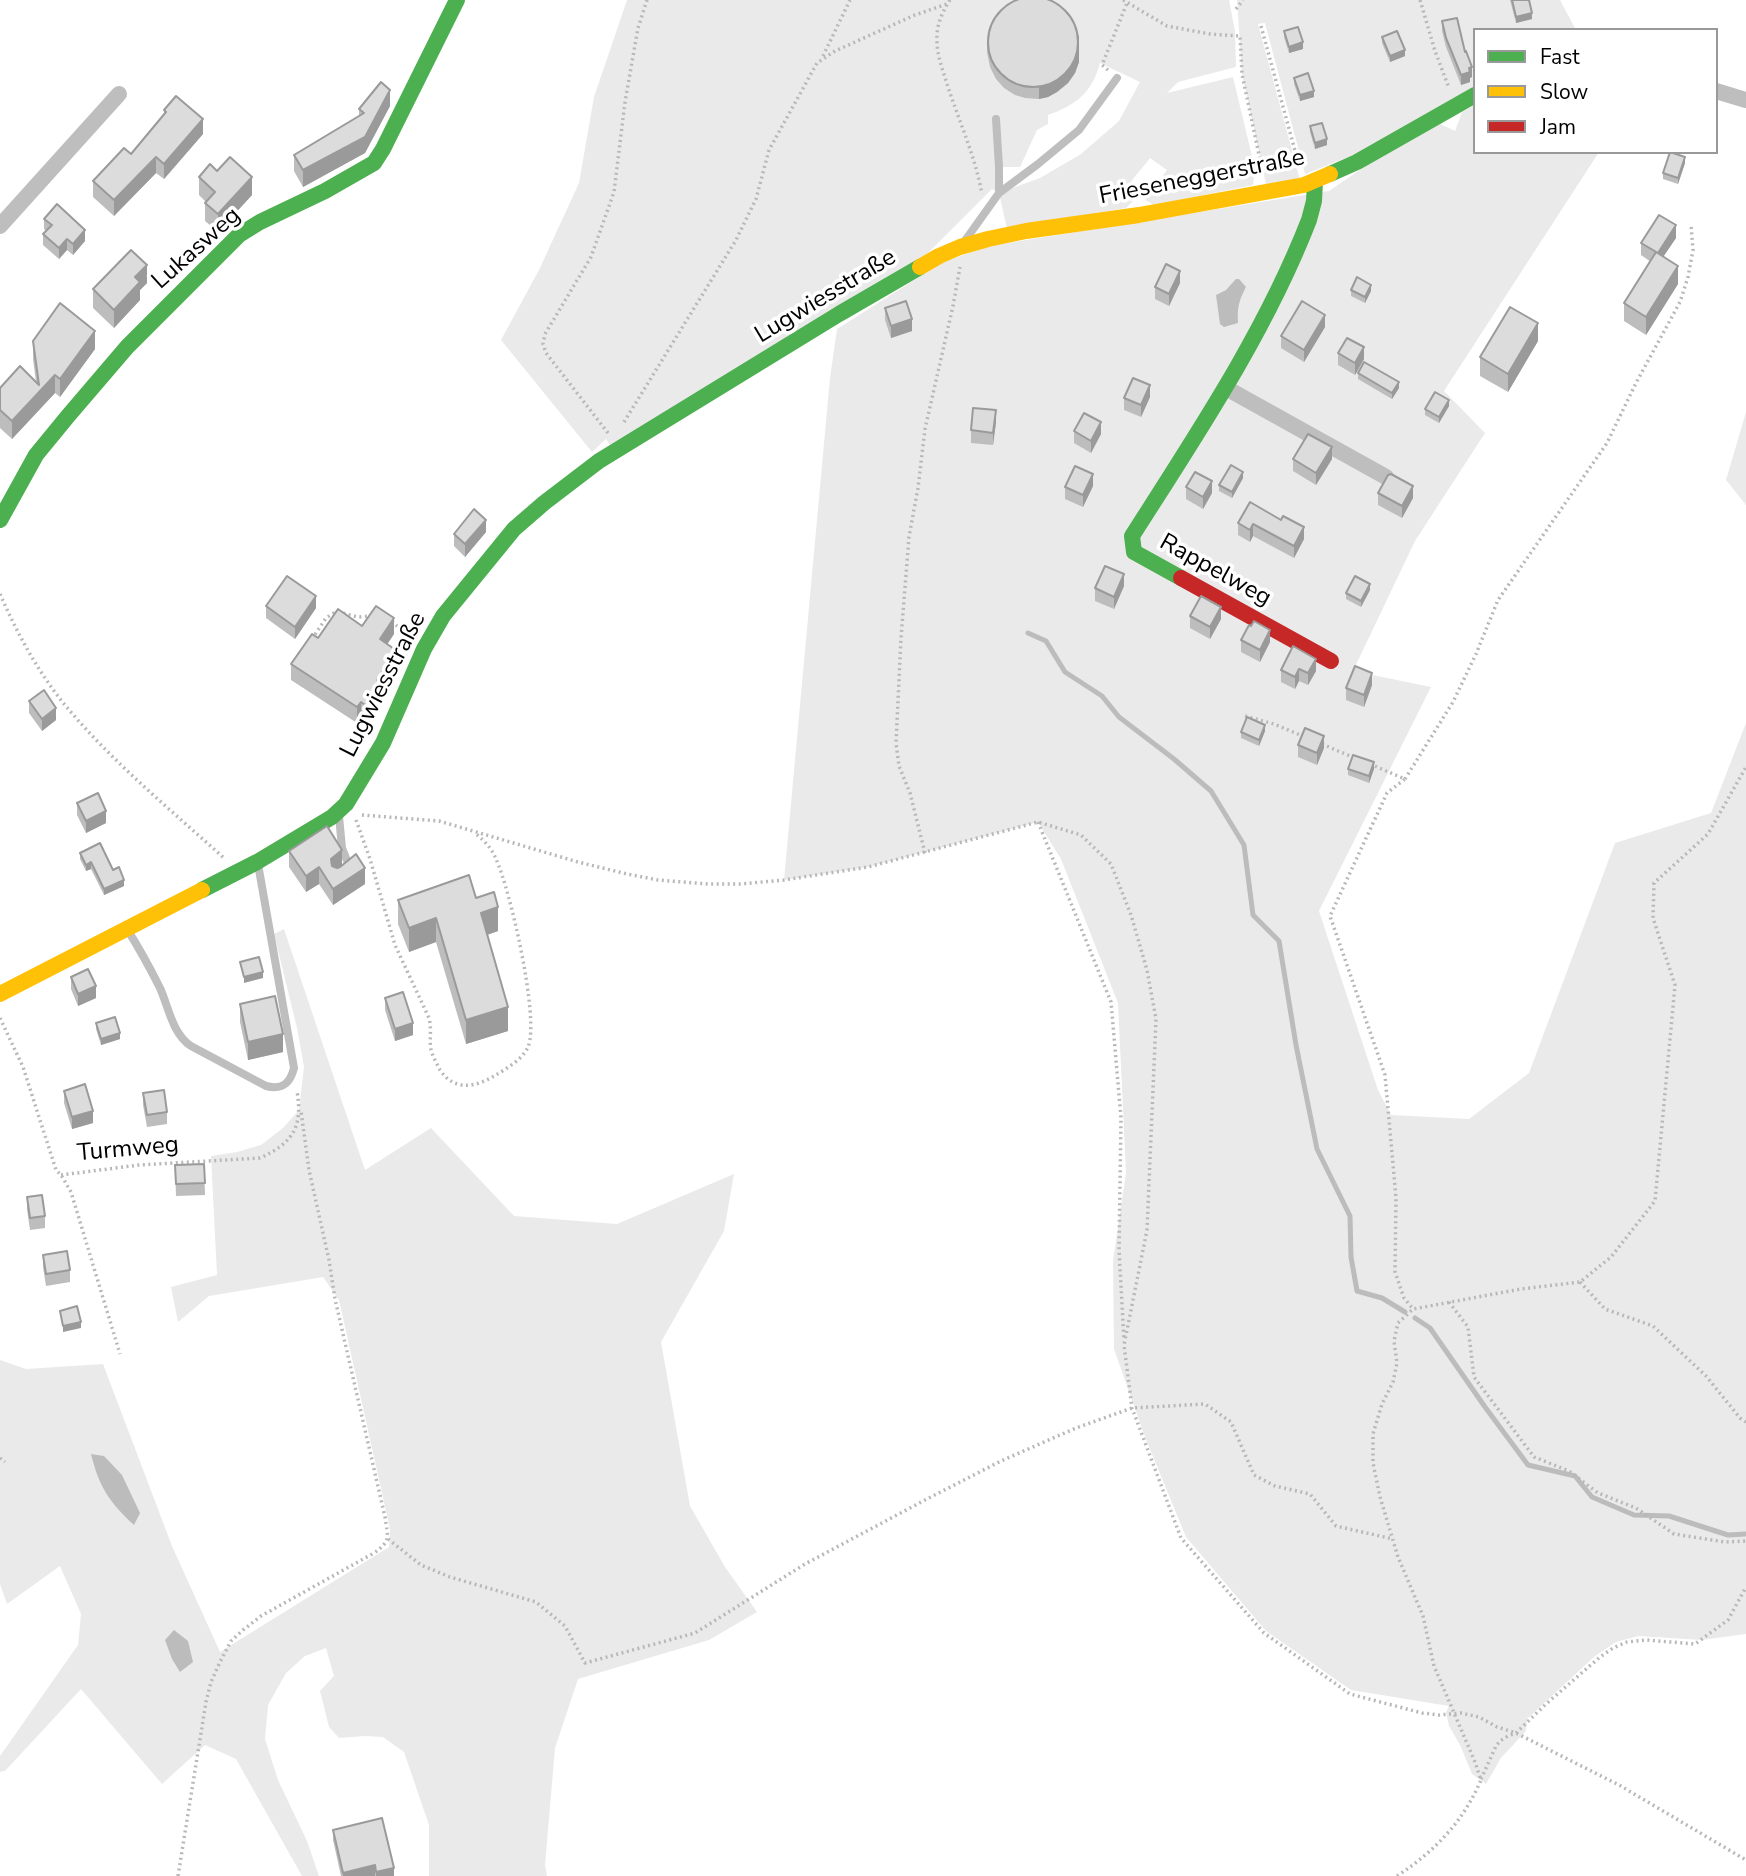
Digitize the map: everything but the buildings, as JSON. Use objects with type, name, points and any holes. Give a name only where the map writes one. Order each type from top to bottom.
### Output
[{"type":"street","name":"Lukasweg","points":[[0,520],[36,455],[68,416],[127,346],[239,235],[260,222],[326,191],[374,163],[457,0]]},
{"type":"street","points":[[1718,92],[1746,100]]},
{"type":"street","points":[[0,226],[119,94]]},
{"type":"street","name":"Frieseneggerstraße","points":[[960,247],[1026,231],[1139,215],[1268,193],[1310,183],[1356,162],[1473,96]]},
{"type":"street","name":"Rappelweg","points":[[1310,183],[1317,194],[1309,222],[1284,279],[1226,388],[1132,536],[1134,552],[1331,661]]},
{"type":"street","name":"Lugwiesstraße","points":[[0,994],[239,872],[302,837],[339,811],[383,743],[424,649],[443,616],[514,529],[575,479],[628,444],[839,314],[939,256],[960,247]]},
{"type":"street","points":[[1226,388],[1386,477]]},
{"type":"lane","points":[[960,247],[999,193],[1079,131],[1117,78]]},
{"type":"lane","points":[[996,119],[999,193]]},
{"type":"lane","points":[[339,811],[341,840],[351,868],[344,873]]},
{"type":"lane","points":[[127,929],[145,958],[184,1041],[266,1086],[282,1087],[289,1081],[294,1068],[257,862]]},
{"type":"path","points":[[610,435],[546,353],[542,344],[545,334],[591,257],[614,192],[625,102],[638,28],[647,0]]},
{"type":"path","points":[[620,426],[655,374],[736,240],[756,199],[769,150],[813,68],[822,58],[850,0]]},
{"type":"path","points":[[1236,9],[1243,0]]},
{"type":"path","points":[[1420,0],[1435,51],[1456,104]]},
{"type":"path","points":[[1117,78],[1102,65],[1125,1],[1167,26],[1240,36],[1242,74],[1268,193]]},
{"type":"path","points":[[822,58],[949,2]]},
{"type":"path","points":[[949,2],[939,24],[936,45],[955,109],[975,162],[985,210]]},
{"type":"path","points":[[1261,26],[1310,183]]},
{"type":"path","points":[[1413,1309],[1404,1298],[1395,1272],[1396,1198],[1385,1075],[1330,916],[1387,793],[1405,779],[1452,702],[1476,654],[1497,600],[1607,443],[1680,302],[1693,250],[1691,225]]},
{"type":"path","points":[[925,853],[910,793],[899,766],[896,743],[905,572],[925,429],[959,278],[960,247]]},
{"type":"path","points":[[0,594],[25,645],[65,706],[117,760],[239,872]]},
{"type":"path","points":[[312,639],[334,612],[358,617],[376,616]]},
{"type":"path","points":[[386,618],[424,649]]},
{"type":"path","points":[[1245,716],[1309,739]]},
{"type":"path","points":[[1321,744],[1357,759]]},
{"type":"path","points":[[1369,764],[1405,779]]},
{"type":"path","points":[[1481,1780],[1434,1666],[1423,1616],[1392,1539],[1373,1463],[1373,1434],[1382,1404],[1393,1382],[1396,1363],[1394,1341],[1398,1323],[1413,1309],[1521,1289],[1580,1282],[1611,1257],[1655,1200],[1675,985],[1653,918],[1654,883],[1708,834],[1746,767]]},
{"type":"path","points":[[472,831],[493,853],[505,884],[522,960],[531,1030],[527,1049],[513,1063],[485,1082],[462,1086],[449,1080],[434,1058],[429,1018],[394,945],[366,844],[354,814],[428,819],[452,824],[615,871],[686,883],[740,884],[868,867],[1038,822],[1081,835],[1111,863],[1131,915],[1147,970],[1156,1019],[1147,1230],[1124,1345]]},
{"type":"path","points":[[1038,822],[1111,1002],[1121,1118],[1119,1250],[1124,1345],[1132,1409],[1181,1538],[1264,1633],[1350,1694],[1422,1713],[1474,1714],[1619,1785],[1746,1860]]},
{"type":"path","name":"Turmweg","points":[[0,1018],[23,1067],[56,1170],[61,1175],[139,1166],[260,1158],[277,1150],[292,1135],[301,1111]]},
{"type":"path","points":[[178,1876],[206,1702],[211,1682],[231,1641],[261,1616],[374,1553],[386,1545],[388,1539],[309,1170],[294,1068]]},
{"type":"path","points":[[61,1175],[71,1192],[120,1354]]},
{"type":"path","points":[[1580,1282],[1605,1309],[1653,1326],[1706,1376],[1746,1422]]},
{"type":"path","points":[[1448,1302],[1468,1327],[1474,1377],[1534,1457],[1569,1471],[1598,1493],[1636,1508],[1674,1534],[1725,1542],[1746,1541]]},
{"type":"path","points":[[388,1539],[421,1565],[450,1577],[536,1602],[565,1626],[585,1663],[695,1633],[806,1564],[1001,1461],[1076,1428],[1132,1409],[1205,1404],[1231,1422],[1254,1475],[1275,1486],[1310,1494],[1336,1526],[1392,1539]]},
{"type":"path","points":[[0,1458],[5,1462]]},
{"type":"path","points":[[1397,1876],[1431,1851],[1455,1826],[1472,1800],[1496,1746],[1508,1735],[1516,1733],[1600,1657],[1627,1642],[1646,1640],[1695,1644],[1728,1620],[1746,1587]]},
{"type":"shaded area","points":[[627,0],[1229,0],[1235,31],[1236,67],[1178,82],[1167,93],[1233,77],[1255,169],[1253,185],[1154,205],[1145,200],[1167,170],[1150,158],[1129,184],[1138,192],[1126,208],[1007,229],[999,193],[992,189],[925,256],[612,448],[606,439],[592,452],[501,340],[539,270],[579,183],[594,97]],"holes":[[[1100,63],[1140,82],[1119,121],[1081,154],[1040,178],[999,193],[999,167],[1020,167],[1037,130],[1048,124],[1048,115],[1067,107],[1082,96],[1097,73]]]},
{"type":"shaded area","points":[[1237,0],[1560,0],[1575,28],[1473,28],[1473,91],[1369,149],[1305,174],[1265,23],[1258,24],[1300,180],[1268,193],[1242,74]]},
{"type":"shaded area","points":[[1473,106],[1473,154],[1598,154],[1444,391],[1485,433],[1415,541],[1353,671],[1431,687],[1319,911],[1378,1090],[1391,1115],[1469,1119],[1529,1073],[1615,843],[1711,813],[1746,723],[1746,1634],[1702,1640],[1638,1636],[1616,1642],[1595,1656],[1527,1719],[1526,1731],[1501,1758],[1486,1784],[1472,1774],[1449,1726],[1446,1712],[1449,1706],[1351,1690],[1266,1631],[1186,1537],[1145,1437],[1114,1349],[1113,1261],[1126,1173],[1118,1003],[1061,859],[1038,822],[868,867],[784,880],[830,378],[837,329],[943,262],[989,246],[1329,191],[1438,123],[1455,131],[1462,112]]},
{"type":"shaded area","points":[[1236,279],[1246,287],[1239,304],[1238,323],[1224,327],[1220,324],[1216,295],[1226,290]]},
{"type":"shaded area","points":[[1746,412],[1746,505],[1726,480]]},
{"type":"shaded area","points":[[284,929],[365,1170],[431,1128],[514,1216],[617,1224],[734,1174],[724,1231],[661,1342],[690,1506],[725,1567],[757,1612],[709,1640],[578,1679],[555,1748],[545,1865],[547,1876],[429,1876],[429,1825],[404,1752],[383,1737],[339,1738],[329,1727],[320,1691],[334,1676],[326,1648],[305,1656],[286,1673],[268,1705],[265,1739],[278,1780],[307,1841],[319,1876],[302,1876],[236,1759],[205,1745],[162,1784],[81,1689],[5,1771],[0,1772],[0,1756],[78,1645],[81,1614],[60,1566],[7,1604],[0,1584],[0,1360],[26,1369],[103,1364],[172,1546],[220,1652],[389,1547],[390,1529],[339,1300],[323,1277],[209,1296],[178,1322],[171,1287],[217,1275],[211,1156],[261,1145],[283,1128],[299,1110],[304,1067],[274,934]]},
{"type":"shaded area","points":[[91,1454],[104,1456],[122,1475],[140,1513],[134,1525],[106,1494]]},
{"type":"shaded area","points":[[174,1630],[188,1641],[193,1662],[180,1672],[165,1640]]},
{"type":"waterway","points":[[1028,633],[1046,641],[1065,672],[1102,696],[1119,717],[1211,791],[1244,845],[1253,915],[1279,941],[1317,1149],[1350,1216],[1351,1257],[1357,1291],[1382,1298],[1405,1312]]},
{"type":"waterway","points":[[1415,1318],[1430,1328],[1528,1465],[1575,1476],[1592,1497],[1634,1515],[1669,1516],[1728,1535],[1746,1534]]},
{"type":"traffic: fast","points":[[0,520],[36,455],[68,416],[127,347],[239,235],[374,163],[457,0]]},
{"type":"traffic: fast","points":[[1330,174],[1357,162],[1473,96]]},
{"type":"traffic: fast","points":[[1181,578],[1134,552],[1132,536],[1228,382],[1272,303],[1309,220],[1315,181]]},
{"type":"traffic: fast","points":[[202,890],[257,862],[332,817],[346,804],[383,743],[424,649],[443,616],[514,529],[599,461],[920,267]]},
{"type":"traffic: slow","points":[[920,267],[960,247],[988,239],[1304,185],[1330,174]]},
{"type":"traffic: slow","points":[[0,994],[202,890]]},
{"type":"traffic: jam","points":[[1181,578],[1331,661]]}]
